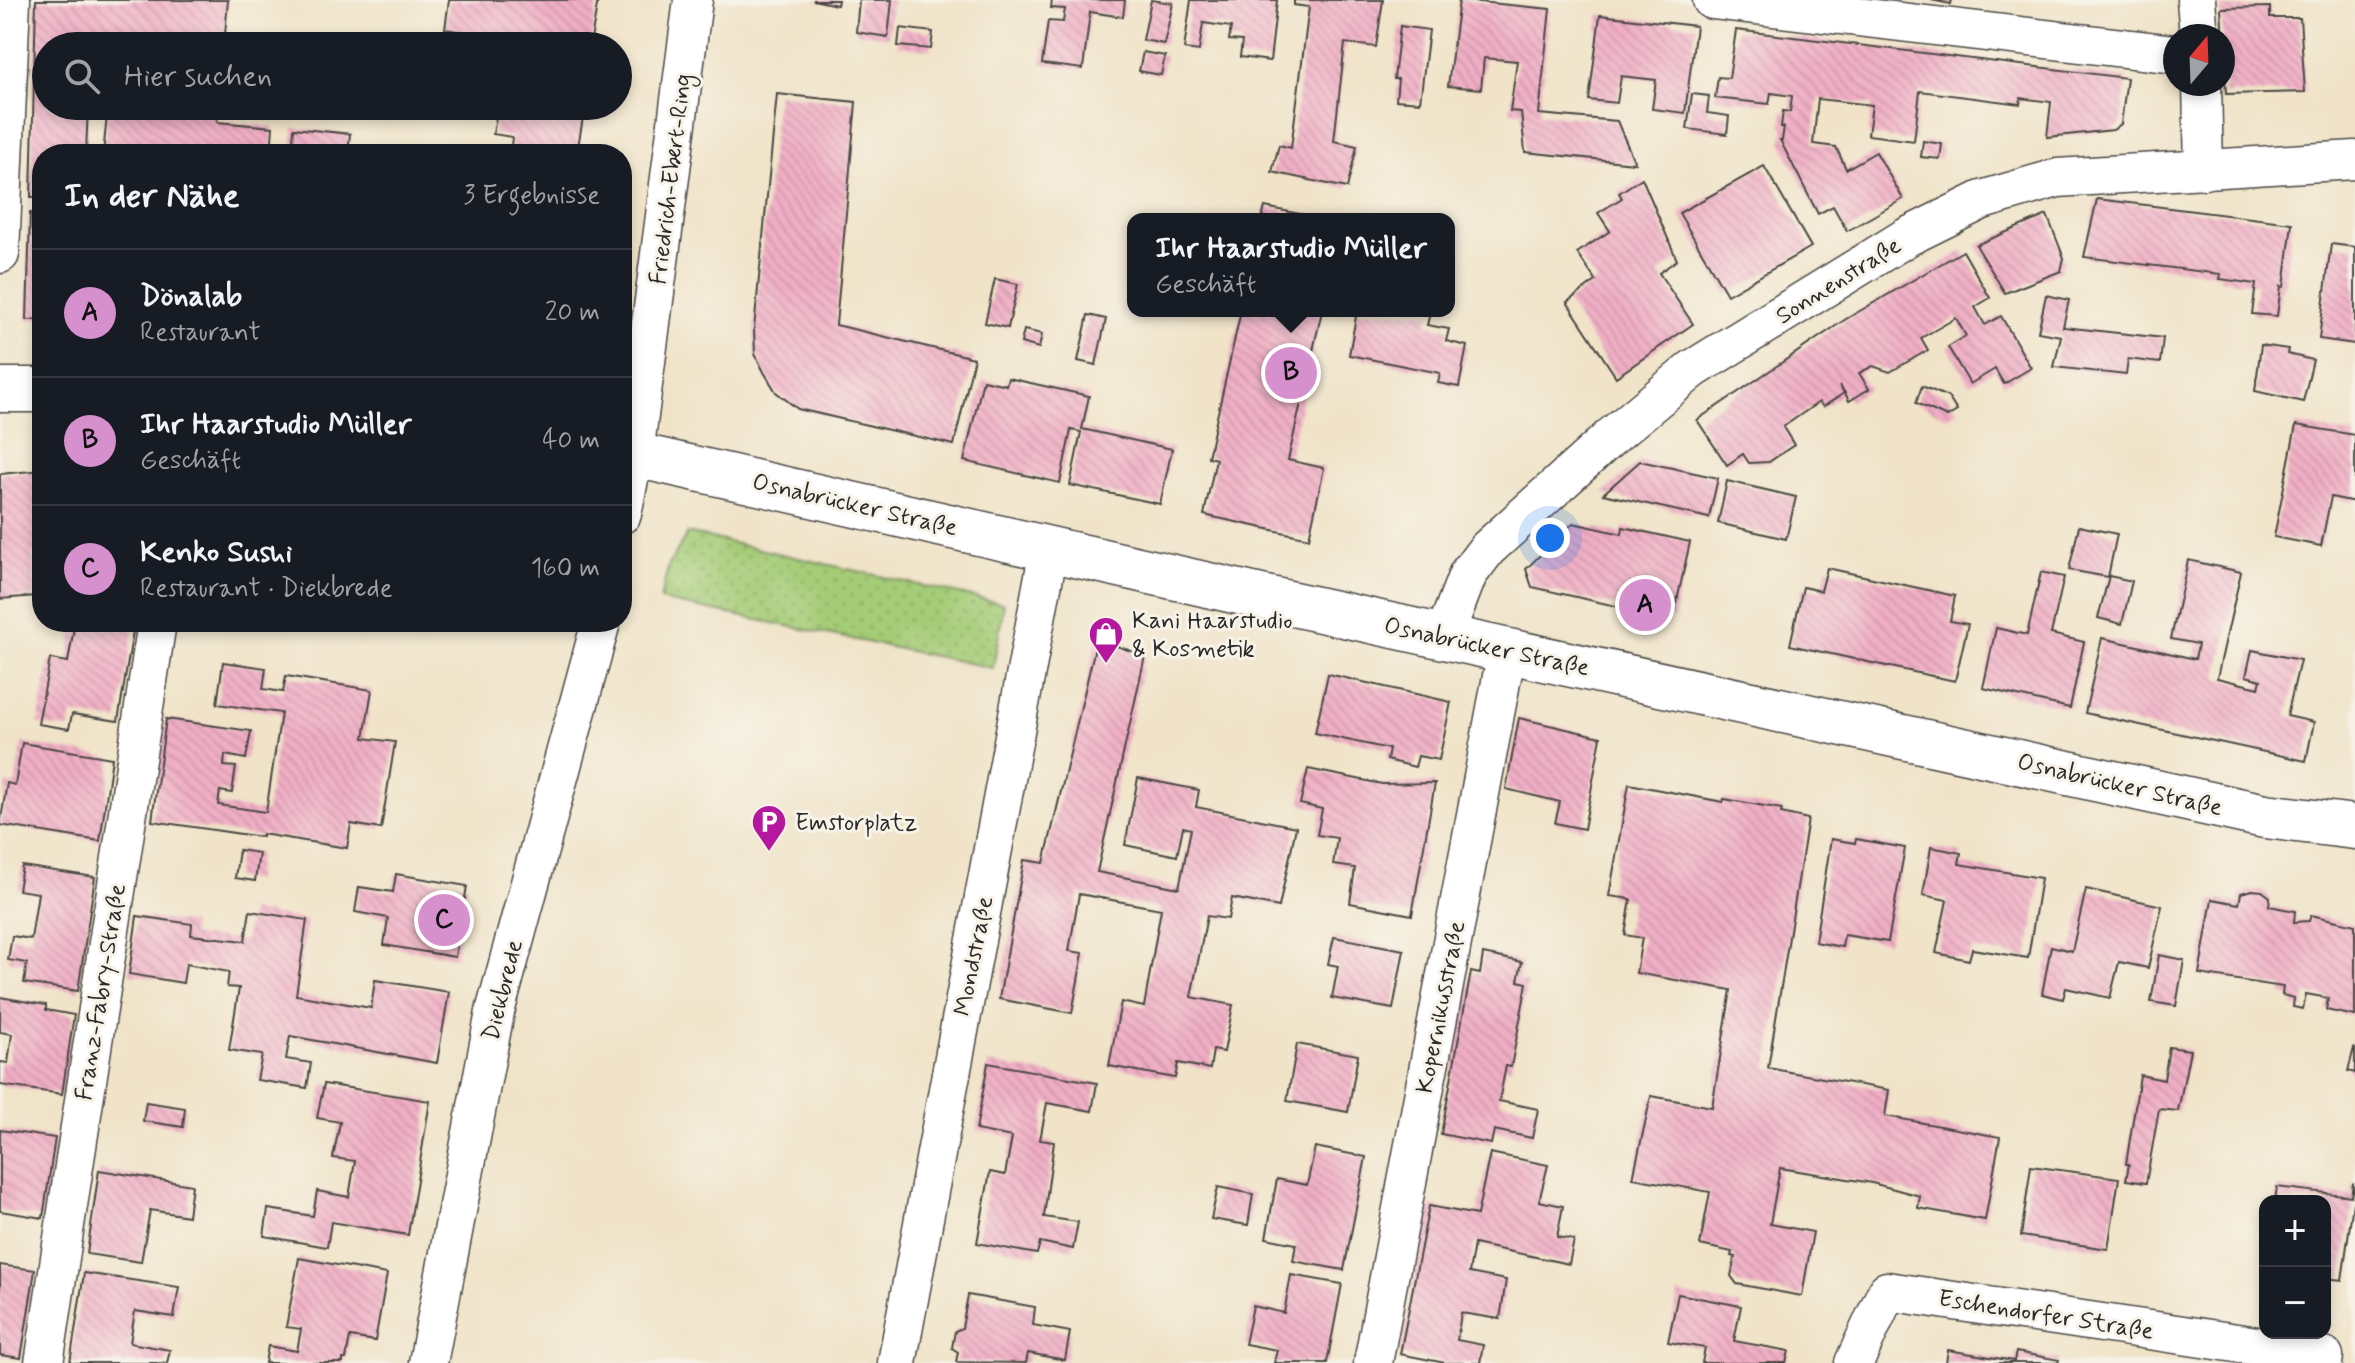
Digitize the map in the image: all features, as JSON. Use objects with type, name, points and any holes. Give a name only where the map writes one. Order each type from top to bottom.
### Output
[{"type":"main road","points":[[0,390],[32,390]]},
{"type":"main road","name":"Osnabrücker Straße","points":[[632,454],[1049,549],[2265,816],[2355,827]]},
{"type":"street","points":[[0,254],[11,0]]},
{"type":"street","name":"Friedrich-Ebert-Ring","points":[[632,425],[693,0]]},
{"type":"street","points":[[1712,0],[2163,53]]},
{"type":"street","points":[[2196,0],[2198,24]]},
{"type":"street","points":[[2202,96],[2204,170]]},
{"type":"street","name":"Sonnenstraße","points":[[1444,636],[1468,574],[1487,549],[1589,458],[1693,369],[1907,237],[1982,200],[2057,178],[2355,160]]},
{"type":"street","name":"Mondstraße","points":[[897,1363],[1049,549]]},
{"type":"street","name":"Franz-Fabry-Straße","points":[[44,1363],[155,632]]},
{"type":"street","name":"Diekbrede","points":[[428,1363],[495,1012],[598,632]]},
{"type":"street","name":"Kopernikusstraße","points":[[1373,1363],[1507,650]]},
{"type":"street","name":"Eschendorfer Straße","points":[[1854,1363],[1887,1291],[2324,1356],[2323,1363]]},
{"type":"green space","points":[[688,533],[1004,604],[993,668],[660,600],[669,564]]},
{"type":"building","points":[[36,0],[228,0],[225,32],[35,32]]},
{"type":"building","points":[[449,0],[598,0],[592,32],[464,32],[445,29]]},
{"type":"building","points":[[813,0],[838,0],[837,5]]},
{"type":"building","points":[[859,0],[892,0],[888,37],[856,32]]},
{"type":"building","points":[[1052,0],[1125,0],[1123,17],[1090,12],[1083,69],[1042,64],[1048,21],[1063,22],[1065,9],[1051,8]]},
{"type":"building","points":[[1151,0],[1173,3],[1164,44],[1143,40]]},
{"type":"building","points":[[1191,0],[1277,0],[1270,61],[1240,57],[1242,41],[1229,40],[1231,27],[1203,23],[1199,51],[1184,49]]},
{"type":"building","points":[[1294,0],[1383,0],[1376,47],[1345,43],[1334,141],[1357,146],[1347,188],[1272,172],[1279,145],[1291,148],[1309,7],[1294,5]]},
{"type":"building","points":[[1459,0],[1550,9],[1539,114],[1617,121],[1635,163],[1525,152],[1521,112],[1510,111],[1517,61],[1484,58],[1481,89],[1448,86]]},
{"type":"building","points":[[1931,0],[1952,0],[1951,4]]},
{"type":"building","points":[[2270,7],[2270,18],[2300,18],[2305,92],[2235,94],[2235,24],[2222,24],[2221,8]]},
{"type":"building","points":[[1600,15],[1696,26],[1685,113],[1652,109],[1656,80],[1621,76],[1617,103],[1589,100]]},
{"type":"building","points":[[1400,26],[1429,30],[1420,102],[1396,100],[1398,79],[1394,79]]},
{"type":"building","points":[[900,28],[933,32],[931,49],[898,46]]},
{"type":"building","points":[[1736,30],[2127,78],[2121,124],[2113,130],[2047,137],[2051,102],[2021,98],[2020,104],[1920,91],[1914,141],[1868,135],[1872,105],[1818,99],[1813,144],[1836,147],[1846,169],[1876,152],[1903,199],[1847,231],[1833,206],[1818,214],[1780,140],[1784,127],[1781,127],[1783,111],[1790,112],[1792,96],[1771,93],[1769,104],[1715,98],[1718,77],[1729,78]]},
{"type":"building","points":[[1143,52],[1165,56],[1161,75],[1139,71]]},
{"type":"building","points":[[777,94],[856,102],[836,325],[974,358],[954,445],[798,409],[776,392],[764,372],[755,354],[754,329]]},
{"type":"building","points":[[1692,94],[1709,96],[1707,113],[1729,116],[1727,134],[1687,129]]},
{"type":"building","points":[[33,120],[87,120],[86,144],[32,144]]},
{"type":"building","points":[[107,120],[217,120],[273,127],[272,144],[104,144]]},
{"type":"building","points":[[496,120],[583,120],[579,144],[511,144],[512,137],[493,134]]},
{"type":"building","points":[[294,128],[350,134],[349,144],[293,144]]},
{"type":"building","points":[[1923,141],[1942,144],[1940,159],[1921,157]]},
{"type":"building","points":[[1764,166],[1811,247],[1727,295],[1679,213]]},
{"type":"building","points":[[1642,178],[1677,260],[1659,273],[1693,324],[1616,377],[1567,302],[1596,281],[1577,253],[1610,231],[1598,213],[1622,198],[1619,193]]},
{"type":"building","points":[[2097,199],[2292,223],[2277,316],[2252,314],[2256,284],[2220,279],[2221,274],[2084,257]]},
{"type":"building","points":[[1265,207],[1295,213],[1264,213]]},
{"type":"building","points":[[30,213],[32,213],[32,320],[27,320]]},
{"type":"building","points":[[2047,215],[2064,258],[2061,271],[2005,293],[1976,245]]},
{"type":"building","points":[[2331,244],[2355,247],[2355,344],[2319,339]]},
{"type":"building","points":[[1963,251],[1990,298],[1975,307],[1985,325],[2001,316],[2031,368],[2004,384],[1995,369],[1970,384],[1948,347],[1966,336],[1956,318],[1921,338],[1928,350],[1890,372],[1873,366],[1859,373],[1869,389],[1849,401],[1845,393],[1839,385],[1844,393],[1823,407],[1819,402],[1783,427],[1794,445],[1769,462],[1749,463],[1743,454],[1727,465],[1697,420],[1846,319]]},
{"type":"building","points":[[995,279],[1018,284],[1008,328],[985,323]]},
{"type":"building","points":[[2046,295],[2069,300],[2063,327],[2163,338],[2160,363],[2128,359],[2126,375],[2054,367],[2061,336],[2038,332]]},
{"type":"building","points":[[1088,315],[1106,319],[1096,365],[1078,361]]},
{"type":"building","points":[[1240,317],[1321,317],[1288,460],[1324,468],[1309,538],[1204,515],[1216,459],[1208,457]]},
{"type":"building","points":[[1356,317],[1429,317],[1427,325],[1449,329],[1446,341],[1467,346],[1459,387],[1438,383],[1440,373],[1349,355]]},
{"type":"building","points":[[1024,330],[1042,334],[1039,348],[1021,343]]},
{"type":"building","points":[[2261,345],[2288,349],[2287,354],[2313,360],[2303,402],[2255,391]]},
{"type":"building","points":[[1008,378],[1089,396],[1082,429],[1172,449],[1160,504],[1070,485],[1081,432],[1071,430],[1060,483],[964,461],[983,380],[1006,385]]},
{"type":"building","points":[[1922,386],[1948,397],[1957,411],[1947,417],[1916,403]]},
{"type":"building","points":[[2296,425],[2355,435],[2355,502],[2331,497],[2321,546],[2274,537]]},
{"type":"building","points":[[1640,461],[1718,478],[1709,518],[1603,494]]},
{"type":"building","points":[[32,471],[32,596],[0,599],[0,474]]},
{"type":"building","points":[[1727,481],[1796,497],[1786,539],[1718,523]]},
{"type":"building","points":[[1573,523],[1622,534],[1623,527],[1690,542],[1673,619],[1532,587],[1526,569]]},
{"type":"building","points":[[2079,526],[2117,534],[2108,577],[2069,570]]},
{"type":"building","points":[[2188,560],[2241,572],[2217,678],[2259,688],[2261,680],[2246,676],[2252,650],[2300,660],[2287,716],[2314,722],[2306,761],[2085,713],[2102,638],[2195,659],[2198,644],[2171,639]]},
{"type":"building","points":[[1827,568],[1955,596],[1950,621],[1968,624],[1955,681],[1790,645],[1803,587],[1821,591]]},
{"type":"building","points":[[2041,572],[2064,577],[2051,634],[2084,642],[2070,708],[1983,688],[1996,628],[2027,635]]},
{"type":"building","points":[[2109,576],[2132,581],[2122,624],[2098,618]]},
{"type":"building","points":[[73,632],[133,632],[118,721],[72,714],[69,729],[38,724],[50,659],[68,662]]},
{"type":"building","points":[[1097,639],[1145,656],[1097,872],[1179,888],[1191,829],[1183,827],[1177,856],[1125,845],[1138,778],[1199,790],[1196,807],[1296,827],[1279,907],[1232,898],[1228,919],[1207,916],[1191,997],[1233,1005],[1224,1052],[1213,1050],[1210,1069],[1178,1063],[1175,1078],[1109,1066],[1121,1002],[1144,1007],[1161,909],[1079,894],[1069,951],[1083,953],[1072,1013],[999,999],[1024,860],[1044,863]]},
{"type":"building","points":[[223,662],[266,668],[263,689],[283,692],[286,676],[372,690],[364,738],[395,742],[381,829],[351,824],[347,848],[152,821],[166,719],[251,731],[246,759],[225,755],[224,766],[236,767],[232,793],[220,791],[218,805],[266,812],[281,713],[217,704]]},
{"type":"building","points":[[1328,674],[1451,702],[1439,760],[1418,756],[1415,767],[1387,760],[1389,749],[1315,733]]},
{"type":"building","points":[[1519,718],[1601,737],[1584,829],[1555,823],[1560,802],[1506,789]]},
{"type":"building","points":[[22,743],[112,758],[100,841],[0,825],[7,783],[15,785]]},
{"type":"building","points":[[1308,769],[1382,784],[1435,783],[1412,915],[1350,903],[1355,868],[1333,865],[1337,838],[1317,835],[1322,809],[1300,804]]},
{"type":"building","points":[[1629,784],[1723,802],[1724,799],[1782,809],[1781,813],[1808,819],[1768,1068],[1889,1090],[1885,1116],[2000,1137],[1985,1220],[1918,1208],[1920,1196],[1872,1183],[1780,1168],[1770,1224],[1813,1232],[1802,1296],[1737,1284],[1731,1276],[1735,1257],[1731,1256],[1732,1252],[1700,1245],[1710,1192],[1633,1178],[1651,1096],[1712,1107],[1731,990],[1636,973],[1642,938],[1625,935],[1631,899],[1609,896]]},
{"type":"building","points":[[1831,839],[1855,843],[1856,839],[1905,848],[1888,942],[1844,935],[1842,947],[1815,942]]},
{"type":"building","points":[[1931,847],[1961,853],[1959,864],[2041,878],[2028,958],[1972,949],[1969,960],[1936,953],[1947,900],[1923,895]]},
{"type":"building","points":[[239,850],[259,853],[255,881],[235,878]]},
{"type":"building","points":[[22,866],[95,877],[78,991],[24,983],[27,963],[8,960],[12,936],[31,939],[38,893],[18,890]]},
{"type":"building","points":[[396,874],[467,886],[455,957],[384,945],[388,918],[355,912],[359,887],[393,892]]},
{"type":"building","points":[[2086,889],[2162,906],[2148,968],[2119,962],[2110,998],[2066,988],[2063,999],[2042,994],[2051,946],[2072,951]]},
{"type":"building","points":[[2262,891],[2270,897],[2269,906],[2295,911],[2294,922],[2309,921],[2311,915],[2355,925],[2355,1016],[2326,1010],[2328,998],[2306,994],[2303,1009],[2293,1007],[2294,998],[2282,995],[2283,987],[2199,974],[2212,899],[2239,904],[2241,893]]},
{"type":"building","points":[[250,911],[307,920],[296,995],[371,1008],[375,980],[449,992],[437,1063],[290,1036],[286,1059],[311,1063],[307,1088],[257,1080],[262,1055],[229,1050],[239,988],[227,987],[229,972],[186,964],[183,983],[129,974],[137,916],[192,924],[191,935],[245,941]]},
{"type":"building","points":[[1334,937],[1404,950],[1393,1009],[1332,998],[1338,966],[1328,964]]},
{"type":"building","points":[[1483,954],[1522,962],[1518,981],[1527,983],[1511,1067],[1506,1066],[1499,1101],[1538,1109],[1532,1138],[1494,1130],[1491,1144],[1441,1134],[1471,972],[1480,974]]},
{"type":"building","points":[[2159,955],[2184,960],[2176,1006],[2151,1002]]},
{"type":"building","points":[[0,997],[46,1005],[46,1010],[74,1015],[62,1094],[0,1085],[0,1062],[8,1063],[12,1034],[0,1032]]},
{"type":"building","points":[[1297,1044],[1358,1055],[1348,1112],[1287,1101]]},
{"type":"building","points":[[2169,1047],[2190,1050],[2178,1111],[2159,1109],[2146,1183],[2126,1180],[2140,1075],[2164,1080]]},
{"type":"building","points":[[2355,1049],[2355,1073],[2348,1071]]},
{"type":"building","points":[[988,1063],[1097,1083],[1092,1111],[1047,1103],[1040,1140],[1054,1142],[1044,1217],[1078,1222],[1073,1249],[1040,1242],[1037,1254],[977,1243],[990,1172],[1005,1175],[1012,1137],[976,1130]]},
{"type":"building","points":[[324,1084],[430,1101],[408,1235],[331,1222],[327,1247],[264,1236],[268,1209],[313,1216],[317,1191],[349,1197],[355,1161],[333,1158],[340,1122],[317,1118]]},
{"type":"building","points":[[146,1102],[185,1108],[183,1127],[143,1121]]},
{"type":"building","points":[[0,1130],[55,1138],[43,1218],[0,1211]]},
{"type":"building","points":[[1315,1147],[1366,1157],[1344,1270],[1293,1261],[1296,1244],[1266,1238],[1277,1179],[1307,1185]]},
{"type":"building","points":[[1490,1153],[1548,1165],[1539,1201],[1563,1206],[1557,1237],[1574,1240],[1569,1264],[1474,1244],[1469,1273],[1506,1280],[1500,1319],[1461,1313],[1457,1340],[1483,1345],[1480,1363],[1445,1363],[1400,1354],[1429,1206],[1477,1215]]},
{"type":"building","points":[[2031,1166],[2119,1178],[2108,1249],[2021,1236]]},
{"type":"building","points":[[99,1170],[192,1185],[188,1216],[150,1210],[141,1262],[87,1254]]},
{"type":"building","points":[[2353,1183],[2355,1204],[2342,1280],[2331,1279],[2331,1195],[2276,1195],[2277,1187],[2351,1196]]},
{"type":"building","points":[[1218,1187],[1253,1194],[1248,1225],[1211,1219]]},
{"type":"building","points":[[299,1258],[387,1274],[375,1341],[350,1337],[343,1363],[265,1363],[268,1346],[297,1351],[301,1329],[286,1327]]},
{"type":"building","points":[[0,1265],[35,1270],[21,1358],[0,1355]]},
{"type":"building","points":[[84,1273],[179,1287],[174,1317],[135,1311],[130,1343],[170,1350],[167,1363],[70,1363]]},
{"type":"building","points":[[1291,1275],[1342,1284],[1327,1363],[1274,1363],[1277,1350],[1245,1344],[1253,1306],[1284,1313]]},
{"type":"building","points":[[1678,1294],[1741,1306],[1734,1341],[1789,1351],[1786,1363],[1702,1363],[1705,1348],[1668,1342]]},
{"type":"building","points":[[968,1295],[1035,1307],[1033,1325],[1070,1332],[1065,1360],[1028,1353],[1026,1363],[956,1362],[958,1352],[952,1348],[955,1331],[962,1328]]},
{"type":"building","points":[[1948,1350],[2014,1361],[2016,1352],[2059,1360],[2058,1363],[1946,1363]]},
{"type":"place","name":"Ihr Haarstudio Müller","points":[[1291,373]]},
{"type":"place","name":"Dönalab","points":[[1645,605]]},
{"type":"place","name":"Kani Haarstudio & Kosmetik","points":[[1106,665]]},
{"type":"place","name":"Emstorplatz","points":[[769,853]]},
{"type":"place","name":"Kenko Sushi","points":[[444,920]]}]
